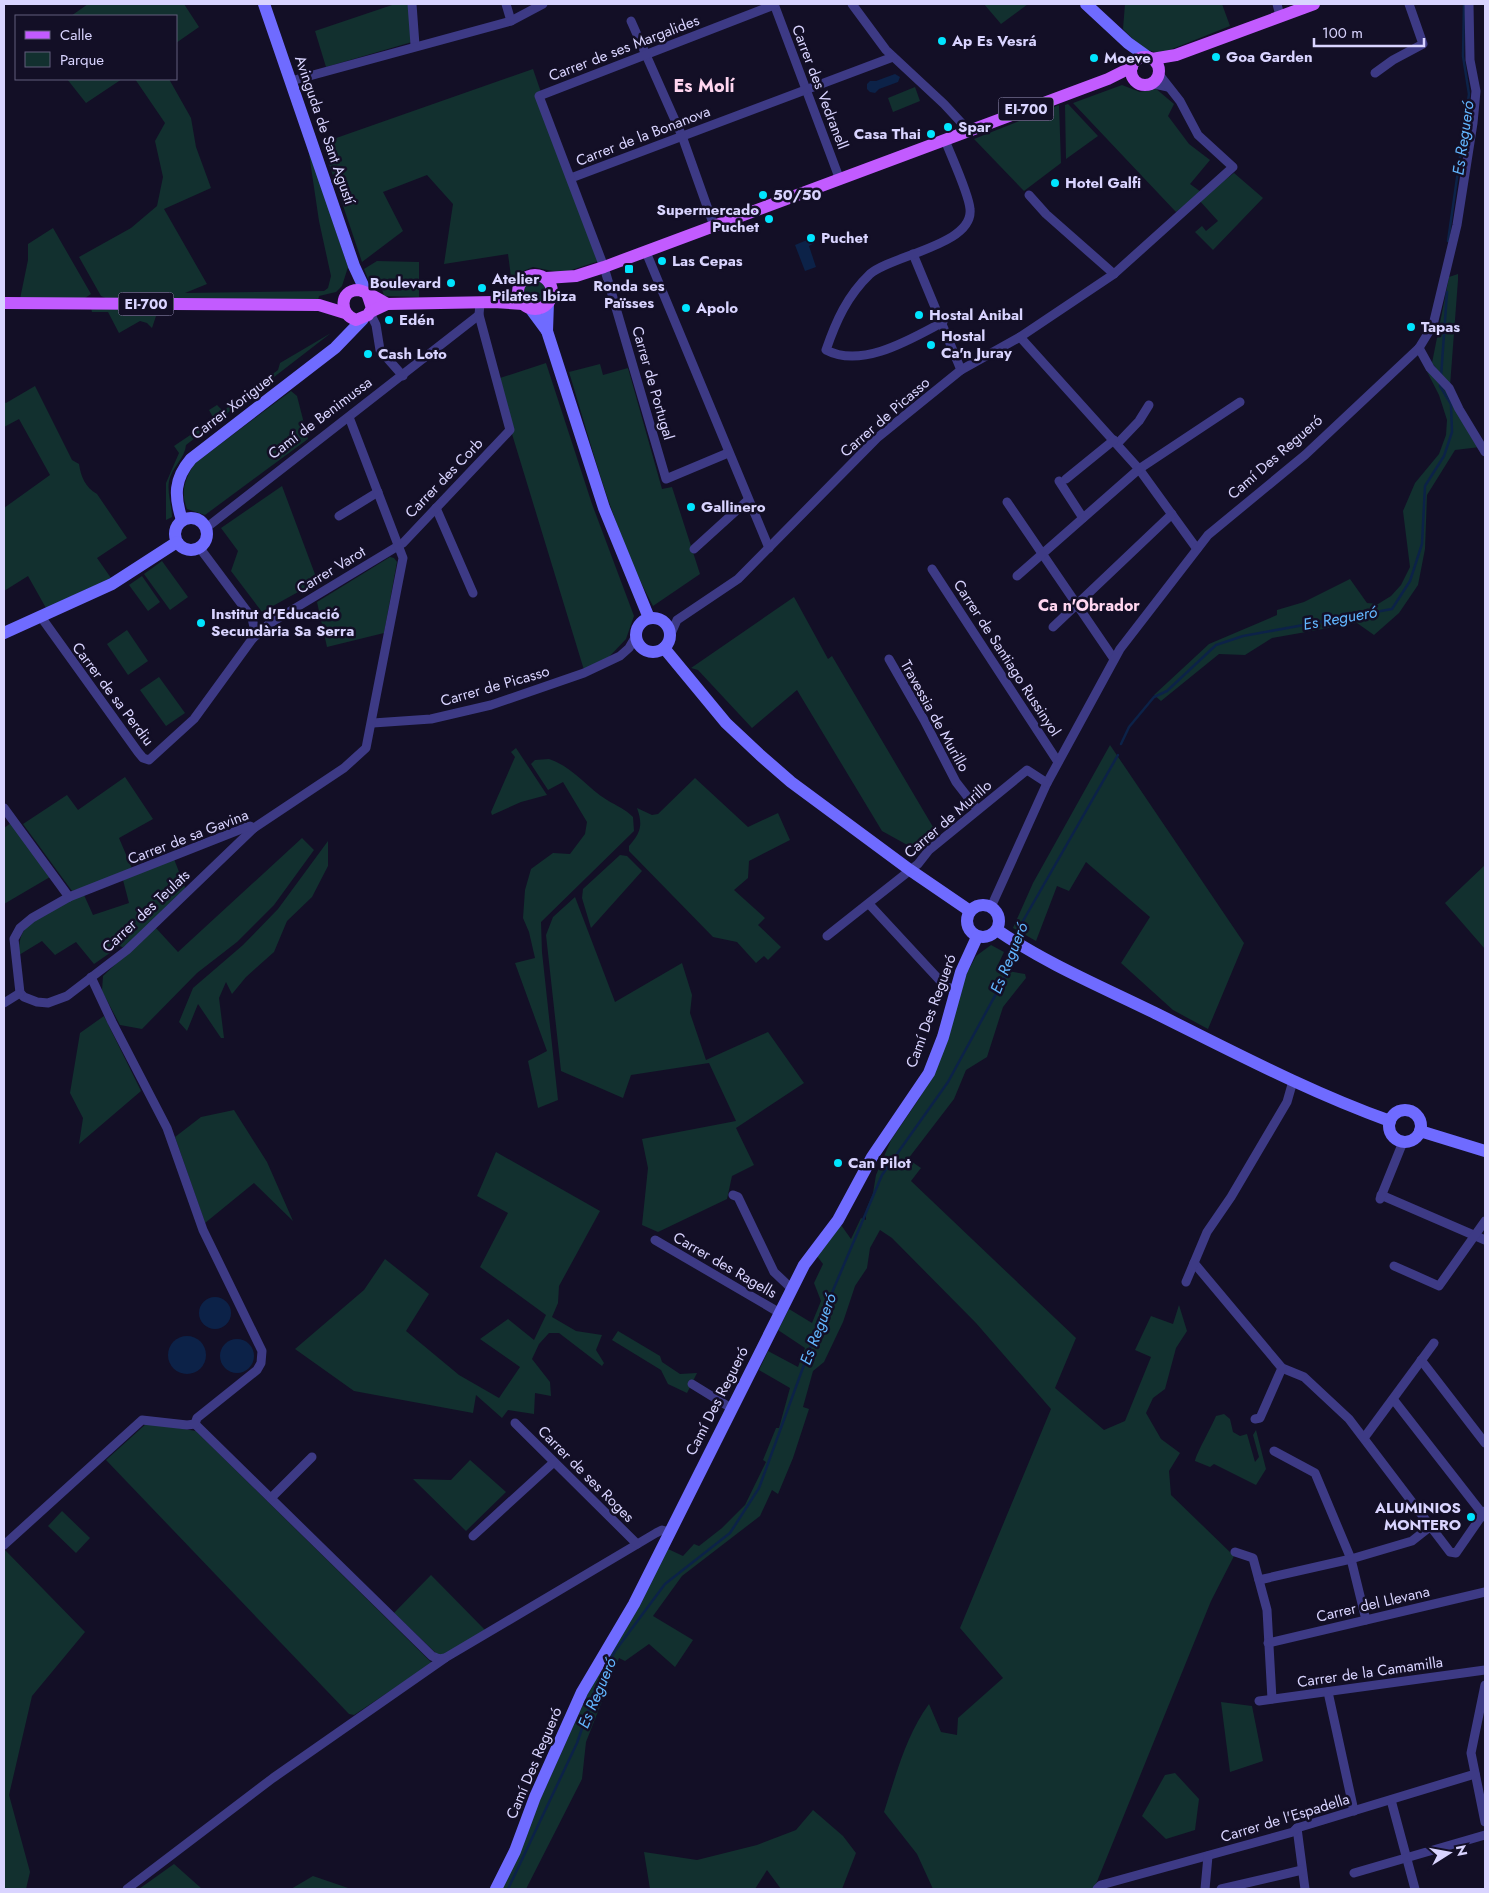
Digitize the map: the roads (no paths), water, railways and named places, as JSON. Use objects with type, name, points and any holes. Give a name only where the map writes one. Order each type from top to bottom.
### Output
[{"type":"main road","name":"EI-700","points":[[319,305],[356,290],[387,304],[479,309],[494,302],[530,275],[546,278],[576,276],[604,268],[1108,80],[1132,70],[1140,58],[1176,55],[1279,10],[1314,4]]},
{"type":"main road","name":"EI-700","points":[[1132,70],[1139,83],[1156,76],[1176,55]]},
{"type":"main road","points":[[1150,58],[1157,64],[1156,76]]},
{"type":"main road","name":"EI-700","points":[[494,302],[540,308],[559,288],[576,276]]},
{"type":"main road","points":[[546,278],[552,288],[549,300]]},
{"type":"main road","points":[[518,285],[518,295],[527,306]]},
{"type":"main road","points":[[346,295],[343,305],[346,314]]},
{"type":"main road","points":[[368,295],[372,303],[368,314]]},
{"type":"main road","name":"EI-700","points":[[4,303],[319,305],[346,314],[352,319],[368,314],[387,304]]},
{"type":"street","name":"Avinguda de Sant Agustí","points":[[264,4],[354,266],[368,295]]},
{"type":"street","points":[[412,4],[415,45]]},
{"type":"street","points":[[506,4],[511,21]]},
{"type":"street","points":[[291,80],[415,45],[511,21],[543,4]]},
{"type":"street","points":[[852,4],[872,34],[893,57],[944,104],[969,131]]},
{"type":"street","points":[[1086,4],[1128,43],[1150,58]]},
{"type":"street","points":[[1375,73],[1393,60],[1423,44],[1410,4]]},
{"type":"street","name":"Camí Des Regueró","points":[[991,907],[1047,783],[1114,659],[1197,549],[1208,535],[1305,455],[1419,348],[1433,325],[1457,224],[1473,123],[1476,91],[1470,60],[1469,4]]},
{"type":"street","name":"Carrer de ses Margalides","points":[[539,96],[774,5]]},
{"type":"street","name":"Carrer des Vedranell","points":[[774,5],[840,180]]},
{"type":"street","points":[[630,21],[682,136],[714,226]]},
{"type":"street","points":[[1128,43],[1132,70]]},
{"type":"street","name":"Carrer de la Bonanova","points":[[571,178],[893,57]]},
{"type":"street","name":"Carrer de Picasso","points":[[670,636],[676,620],[738,579],[877,438],[961,370],[1020,337],[1114,274],[1233,167],[1198,135],[1180,100],[1156,76]]},
{"type":"street","name":"Carrer de Portugal","points":[[539,96],[604,268],[666,479],[728,453]]},
{"type":"street","points":[[943,322],[895,347],[848,356],[836,355],[826,350],[838,316],[859,286],[871,273],[884,265],[957,234],[967,225],[970,209],[945,140]]},
{"type":"street","points":[[1029,195],[1046,214],[1114,274]]},
{"type":"street","points":[[646,252],[769,548]]},
{"type":"street","points":[[913,254],[943,322],[961,370]]},
{"type":"street","points":[[346,295],[354,266]]},
{"type":"street","points":[[547,331],[549,300]]},
{"type":"street","points":[[527,306],[547,331],[607,516],[649,618]]},
{"type":"street","name":"Camí de Benimussa","points":[[206,528],[402,376],[479,309]]},
{"type":"street","name":"Carrer des Corb","points":[[399,546],[510,430],[479,309]]},
{"type":"street","points":[[346,314],[346,337]]},
{"type":"street","points":[[368,314],[376,325],[380,350],[402,376]]},
{"type":"street","name":"Carrer Xoriguer","points":[[182,520],[175,491],[177,480],[191,459],[336,348],[368,314]]},
{"type":"street","points":[[1020,337],[1139,469],[1197,549]]},
{"type":"street","points":[[1419,348],[1434,373],[1446,383],[1485,452]]},
{"type":"street","points":[[1016,576],[1139,469],[1240,402]]},
{"type":"street","points":[[1083,518],[1062,480],[1116,442],[1140,421],[1149,405]]},
{"type":"street","name":"Carrer de sa Gavina","points":[[20,993],[14,939],[20,928],[50,907],[69,897],[244,828],[250,826],[254,828],[356,759],[366,748],[402,562],[399,546],[349,418]]},
{"type":"street","points":[[339,516],[378,492]]},
{"type":"street","points":[[694,549],[748,500]]},
{"type":"street","points":[[1007,502],[1114,659]]},
{"type":"street","points":[[436,508],[473,593]]},
{"type":"street","points":[[1053,626],[1172,514]]},
{"type":"street","points":[[196,519],[206,528],[204,542],[199,547],[191,550],[183,548],[177,542],[176,526],[182,520],[196,519]]},
{"type":"street","points":[[4,633],[112,584],[177,542]]},
{"type":"street","name":"Carrer Varot","points":[[253,638],[269,624],[399,546]]},
{"type":"street","points":[[199,547],[252,618],[257,622],[269,624]]},
{"type":"street","name":"Carrer de Santiago Russinyol","points":[[932,569],[1058,762]]},
{"type":"street","name":"Carrer de sa Perdiu","points":[[41,617],[138,752],[143,758],[149,760],[194,719],[253,638]]},
{"type":"street","points":[[252,618],[254,627],[253,638]]},
{"type":"street","points":[[649,618],[664,622],[670,636],[664,648],[654,652],[645,650],[639,645],[636,636],[640,623],[649,618]]},
{"type":"street","name":"Carrer de Picasso","points":[[372,723],[431,719],[491,704],[584,673],[620,656],[630,648],[636,636]]},
{"type":"street","points":[[664,648],[726,723],[760,756],[791,782],[910,870],[970,911]]},
{"type":"street","name":"Travessia de Murillo","points":[[889,659],[924,720],[956,782],[977,809]]},
{"type":"street","name":"Carrer de Murillo","points":[[827,936],[918,864],[929,850],[1027,770],[1047,783]]},
{"type":"street","points":[[4,808],[69,897]]},
{"type":"street","name":"Carrer des Teulats","points":[[20,993],[24,997],[37,1002],[57,1001],[127,950],[254,828]]},
{"type":"street","points":[[869,904],[945,986],[955,990]]},
{"type":"street","points":[[982,905],[991,907],[999,920],[997,930],[990,936],[977,937],[967,926],[970,911],[982,905]]},
{"type":"street","points":[[997,930],[1023,945],[1293,1081],[1390,1121]]},
{"type":"street","name":"Camí Des Regueró","points":[[496,1889],[515,1851],[535,1797],[582,1692],[634,1604],[792,1289],[811,1254],[838,1220],[872,1157],[929,1073],[943,1037],[955,990],[977,937]]},
{"type":"street","points":[[91,977],[167,1128],[203,1230],[262,1351],[261,1363],[257,1370],[197,1418],[195,1424]]},
{"type":"street","points":[[4,1003],[20,993]]},
{"type":"street","points":[[1186,1282],[1207,1232],[1231,1197],[1287,1102],[1293,1081]]},
{"type":"street","points":[[1401,1110],[1412,1112],[1420,1120],[1420,1131],[1413,1139],[1403,1142],[1390,1132],[1390,1121],[1396,1112],[1401,1110]]},
{"type":"street","points":[[1420,1131],[1485,1152]]},
{"type":"street","points":[[1403,1142],[1380,1197],[1485,1240]]},
{"type":"street","points":[[734,1195],[738,1198],[774,1272],[792,1289]]},
{"type":"street","points":[[1394,1266],[1439,1286],[1485,1221]]},
{"type":"street","name":"Carrer des Ragells","points":[[655,1240],[780,1313]]},
{"type":"street","points":[[1194,1263],[1282,1368],[1304,1377],[1349,1419],[1450,1552],[1456,1553],[1484,1514],[1393,1399]]},
{"type":"street","points":[[1364,1438],[1434,1343]]},
{"type":"street","points":[[1421,1360],[1485,1443]]},
{"type":"street","points":[[1255,1419],[1260,1418],[1282,1368]]},
{"type":"street","points":[[692,1384],[731,1408]]},
{"type":"street","points":[[4,1545],[142,1420],[187,1425],[195,1424]]},
{"type":"street","name":"Carrer de ses Roges","points":[[515,1423],[637,1544]]},
{"type":"street","points":[[195,1424],[432,1656],[439,1659],[446,1658]]},
{"type":"street","points":[[1274,1451],[1315,1473],[1352,1559],[1366,1620]]},
{"type":"street","points":[[271,1498],[312,1457]]},
{"type":"street","points":[[474,1536],[554,1462]]},
{"type":"street","points":[[1259,1580],[1352,1559],[1412,1540],[1432,1526]]},
{"type":"street","points":[[127,1889],[273,1778],[446,1658],[637,1544],[662,1530],[670,1532]]},
{"type":"street","points":[[1235,1552],[1253,1558],[1267,1610],[1272,1699]]},
{"type":"street","name":"Carrer del Llevana","points":[[1268,1643],[1485,1592]]},
{"type":"street","name":"Carrer de la Camamilla","points":[[1259,1701],[1485,1670]]},
{"type":"street","points":[[1485,1685],[1471,1753],[1485,1822]]},
{"type":"street","points":[[1328,1692],[1354,1811]]},
{"type":"street","name":"Carrer de l'Espadella","points":[[1099,1887],[1293,1832],[1297,1828],[1475,1774]]},
{"type":"street","points":[[1391,1800],[1415,1889]]},
{"type":"street","points":[[1297,1828],[1305,1889]]},
{"type":"street","points":[[1354,1873],[1485,1835]]},
{"type":"street","points":[[1205,1889],[1208,1856]]},
{"type":"street","points":[[1221,1889],[1302,1870]]},
{"type":"water","points":[[895,74],[900,77],[898,82],[879,89],[875,93],[867,89],[867,84],[870,81],[876,81]]},
{"type":"water","points":[[812,238],[814,243],[809,246],[816,267],[805,271],[795,245]]},
{"type":"water","points":[[215,1297],[227,1301],[231,1313],[227,1325],[215,1329],[203,1325],[199,1313],[203,1301]]},
{"type":"water","points":[[187,1336],[200,1342],[206,1355],[200,1368],[187,1374],[174,1368],[168,1355],[174,1342]]},
{"type":"water","points":[[237,1339],[249,1344],[254,1356],[249,1368],[237,1373],[225,1368],[220,1356],[225,1344]]},
{"type":"waterway","name":"Es Regueró","points":[[1448,241],[1469,94],[1463,56],[1464,4]]},
{"type":"waterway","name":"Es Regueró","points":[[1441,377],[1447,292]]},
{"type":"waterway","name":"Es Regueró","points":[[1121,744],[1129,727],[1154,697],[1167,691],[1216,645],[1243,636],[1392,609],[1410,581],[1422,544],[1425,486],[1444,456],[1452,432],[1451,404],[1440,386],[1441,382]]},
{"type":"waterway","name":"Es Regueró","points":[[1017,939],[1019,928],[1118,755]]},
{"type":"waterway","name":"Es Regueró","points":[[508,1889],[577,1743],[597,1685],[615,1651],[665,1584],[730,1533],[759,1488],[820,1321],[882,1175],[948,1082],[1003,981],[1015,946]]},
{"type":"place","name":"Ap Es Vesrá","points":[[942,41]]},
{"type":"place","name":"Goa Garden","points":[[1216,57]]},
{"type":"place","name":"Moeve","points":[[1094,58]]},
{"type":"place","name":"Spar","points":[[948,127]]},
{"type":"place","name":"Casa Thai","points":[[931,134]]},
{"type":"place","name":"Hotel Galfi","points":[[1055,183]]},
{"type":"place","name":"50/50","points":[[763,195]]},
{"type":"place","name":"Supermercado Puchet","points":[[769,219]]},
{"type":"place","name":"Puchet","points":[[811,238]]},
{"type":"place","name":"Las Cepas","points":[[662,261]]},
{"type":"place","name":"Ronda ses Païsses","points":[[629,269]]},
{"type":"place","name":"Boulevard","points":[[451,283]]},
{"type":"place","name":"Atelier Pilates Ibiza","points":[[482,288]]},
{"type":"place","name":"Apolo","points":[[686,308]]},
{"type":"place","name":"Hostal Anibal","points":[[919,315]]},
{"type":"place","name":"Edén","points":[[389,320]]},
{"type":"place","name":"Tapas","points":[[1411,327]]},
{"type":"place","name":"Hostal Ca'n Juray","points":[[931,345]]},
{"type":"place","name":"Cash Loto","points":[[368,354]]},
{"type":"place","name":"Gallinero","points":[[691,507]]},
{"type":"place","name":"Institut d'Educació Secundària Sa Serra","points":[[201,623]]},
{"type":"place","name":"Can Pilot","points":[[838,1163]]},
{"type":"place","name":"ALUMINIOS MONTERO","points":[[1471,1517]]},
{"type":"district","name":"Es Molí","points":[[704,86]]},
{"type":"district","name":"Ca n'Obrador","points":[[1089,605]]}]
